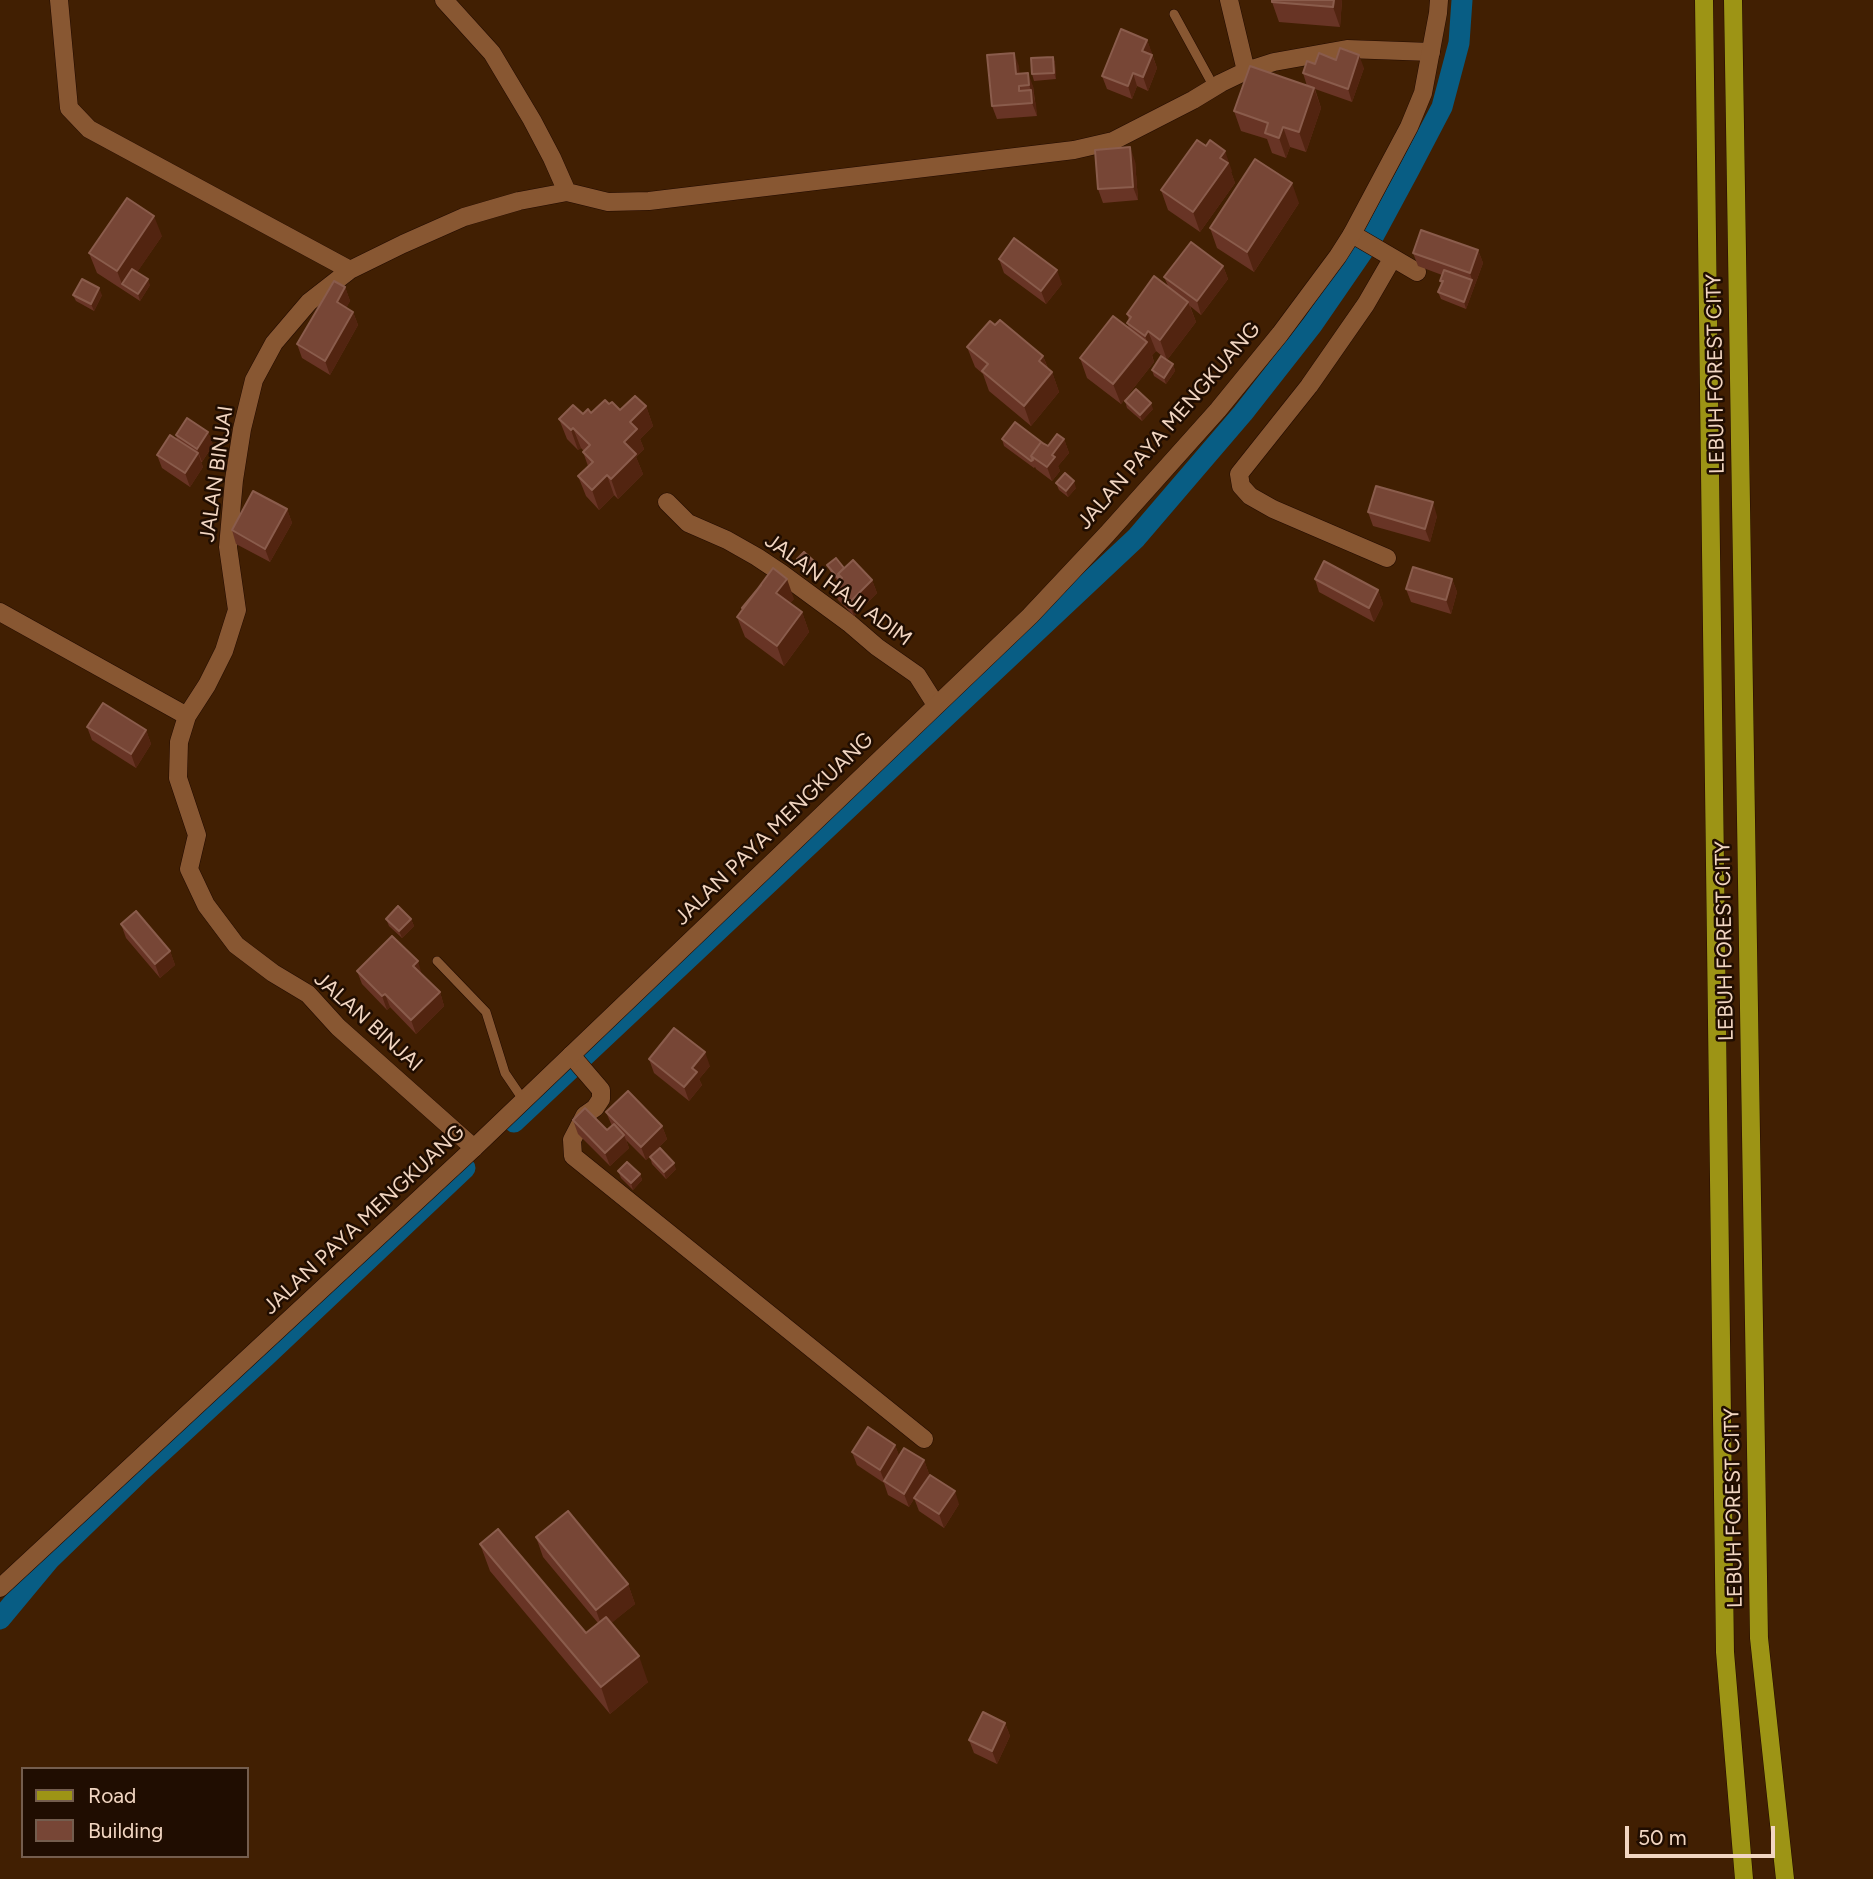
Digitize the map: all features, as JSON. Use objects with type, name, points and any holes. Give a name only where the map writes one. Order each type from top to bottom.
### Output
[{"type":"main road","name":"LEBUH FOREST CITY","points":[[1704,0],[1725,1652],[1744,1879]]},
{"type":"main road","name":"LEBUH FOREST CITY","points":[[1733,0],[1759,1638],[1786,1879]]},
{"type":"street","points":[[60,0],[69,108],[89,129],[349,271]]},
{"type":"street","points":[[444,0],[492,53],[532,120],[567,192],[608,202],[649,201],[1074,150],[1113,141],[1245,71],[1274,62],[1347,49],[1431,52]]},
{"type":"street","points":[[1229,0],[1245,71]]},
{"type":"street","name":"JALAN PAYA MENGKUANG","points":[[1,1587],[524,1101],[1030,616],[1218,410],[1280,334],[1352,234],[1409,127],[1423,93],[1439,0]]},
{"type":"street","name":"JALAN BINJAI","points":[[474,1148],[338,1027],[308,995],[236,945],[206,905],[189,869],[197,835],[178,778],[179,742],[187,716],[224,651],[237,610],[228,547],[242,429],[254,380],[274,343],[309,302],[349,271],[464,217],[519,201],[567,192]]},
{"type":"street","points":[[1352,234],[1416,272]]},
{"type":"street","points":[[1387,558],[1273,509],[1250,496],[1241,486],[1239,474],[1309,386],[1366,304],[1392,259]]},
{"type":"street","name":"JALAN HAJI ADIM","points":[[667,502],[688,523],[757,557],[849,622],[877,647],[916,675],[936,705]]},
{"type":"street","points":[[0,612],[187,716]]},
{"type":"street","points":[[571,1055],[601,1090],[601,1099],[596,1108],[585,1115],[572,1140],[573,1156],[924,1439]]},
{"type":"lane","points":[[1174,14],[1214,87]]},
{"type":"lane","points":[[437,961],[485,1013],[505,1073],[524,1101]]},
{"type":"building","points":[[1272,0],[1334,0],[1333,7]]},
{"type":"building","points":[[1121,29],[1147,40],[1142,51],[1152,55],[1143,77],[1133,73],[1128,86],[1102,76]]},
{"type":"building","points":[[1340,48],[1359,55],[1348,89],[1303,73],[1307,61],[1315,64],[1319,53],[1336,60]]},
{"type":"building","points":[[1014,53],[1016,74],[1028,73],[1029,85],[1019,86],[1019,91],[1031,90],[1032,103],[992,106],[987,55]]},
{"type":"building","points":[[1053,57],[1054,73],[1032,74],[1031,58]]},
{"type":"building","points":[[1250,66],[1314,88],[1299,132],[1283,127],[1279,138],[1265,133],[1268,123],[1234,111]]},
{"type":"building","points":[[1197,140],[1206,146],[1210,140],[1225,151],[1220,158],[1228,163],[1193,212],[1161,190]]},
{"type":"building","points":[[1130,147],[1133,187],[1098,189],[1095,150]]},
{"type":"building","points":[[1255,159],[1292,183],[1247,252],[1210,228]]},
{"type":"building","points":[[127,198],[154,216],[117,271],[89,253]]},
{"type":"building","points":[[1421,230],[1478,250],[1470,273],[1413,253]]},
{"type":"building","points":[[1014,238],[1057,270],[1041,291],[999,259]]},
{"type":"building","points":[[1191,242],[1223,266],[1197,301],[1164,277]]},
{"type":"building","points":[[132,269],[148,279],[138,294],[122,284]]},
{"type":"building","points":[[1444,270],[1472,280],[1464,302],[1438,292]]},
{"type":"building","points":[[1154,276],[1188,302],[1160,340],[1148,331],[1145,336],[1127,323],[1131,317],[1127,314]]},
{"type":"building","points":[[82,279],[99,288],[91,304],[73,295]]},
{"type":"building","points":[[334,281],[345,287],[337,302],[353,312],[325,361],[297,344]]},
{"type":"building","points":[[1113,316],[1147,342],[1113,384],[1080,358]]},
{"type":"building","points":[[1000,320],[1043,356],[1039,361],[1052,372],[1024,406],[982,371],[988,364],[967,347],[990,321],[995,325]]},
{"type":"building","points":[[1161,356],[1173,364],[1164,378],[1152,370]]},
{"type":"building","points":[[1136,389],[1151,403],[1140,415],[1125,401]]},
{"type":"building","points":[[635,396],[646,406],[630,422],[637,429],[624,442],[636,454],[611,479],[607,475],[592,490],[578,476],[593,462],[583,452],[590,445],[573,428],[571,430],[559,419],[573,405],[583,414],[588,409],[591,413],[605,400],[609,404],[612,402],[620,410]]},
{"type":"building","points":[[187,418],[208,432],[197,449],[176,435]]},
{"type":"building","points":[[1015,422],[1044,444],[1041,442],[1031,456],[1031,461],[1002,439]]},
{"type":"building","points":[[1057,434],[1064,439],[1047,467],[1031,456],[1041,442],[1048,446]]},
{"type":"building","points":[[170,435],[198,453],[185,473],[157,455]]},
{"type":"building","points":[[1065,473],[1074,481],[1066,491],[1056,483]]},
{"type":"building","points":[[1376,486],[1433,502],[1425,529],[1368,512]]},
{"type":"building","points":[[253,491],[287,509],[265,549],[232,530]]},
{"type":"building","points":[[804,552],[815,562],[807,569],[797,559]]},
{"type":"building","points":[[836,558],[844,568],[838,578],[827,565]]},
{"type":"building","points":[[853,560],[872,580],[849,603],[833,587],[842,578],[838,574]]},
{"type":"building","points":[[1324,561],[1378,590],[1369,608],[1315,579]]},
{"type":"building","points":[[1413,567],[1452,579],[1446,600],[1406,589]]},
{"type":"building","points":[[773,568],[787,579],[776,593],[802,612],[777,646],[737,617]]},
{"type":"building","points":[[103,703],[146,730],[131,754],[87,727]]},
{"type":"building","points":[[398,906],[411,919],[399,931],[386,919]]},
{"type":"building","points":[[136,911],[170,951],[155,964],[121,924]]},
{"type":"building","points":[[392,936],[418,961],[413,966],[440,992],[411,1020],[357,971]]},
{"type":"building","points":[[674,1028],[705,1052],[692,1068],[697,1072],[684,1087],[649,1059]]},
{"type":"building","points":[[628,1091],[662,1126],[641,1147],[606,1112]]},
{"type":"building","points":[[585,1108],[607,1130],[614,1124],[624,1135],[605,1153],[573,1120]]},
{"type":"building","points":[[660,1148],[674,1163],[664,1172],[650,1157]]},
{"type":"building","points":[[627,1162],[640,1174],[631,1183],[618,1171]]},
{"type":"building","points":[[868,1427],[895,1445],[880,1470],[852,1452]]},
{"type":"building","points":[[904,1448],[924,1460],[904,1494],[884,1481]]},
{"type":"building","points":[[930,1475],[955,1491],[939,1514],[914,1498]]},
{"type":"building","points":[[568,1511],[628,1584],[596,1610],[536,1537]]},
{"type":"building","points":[[498,1529],[586,1633],[606,1617],[639,1656],[601,1687],[480,1544]]},
{"type":"building","points":[[983,1712],[1005,1723],[992,1751],[969,1740]]},
{"type":"waterway","points":[[514,1122],[1136,538],[1243,413],[1312,325],[1374,235],[1409,170],[1442,107],[1459,43],[1462,0]]},
{"type":"waterway","points":[[0,1619],[49,1560],[465,1168]]}]
